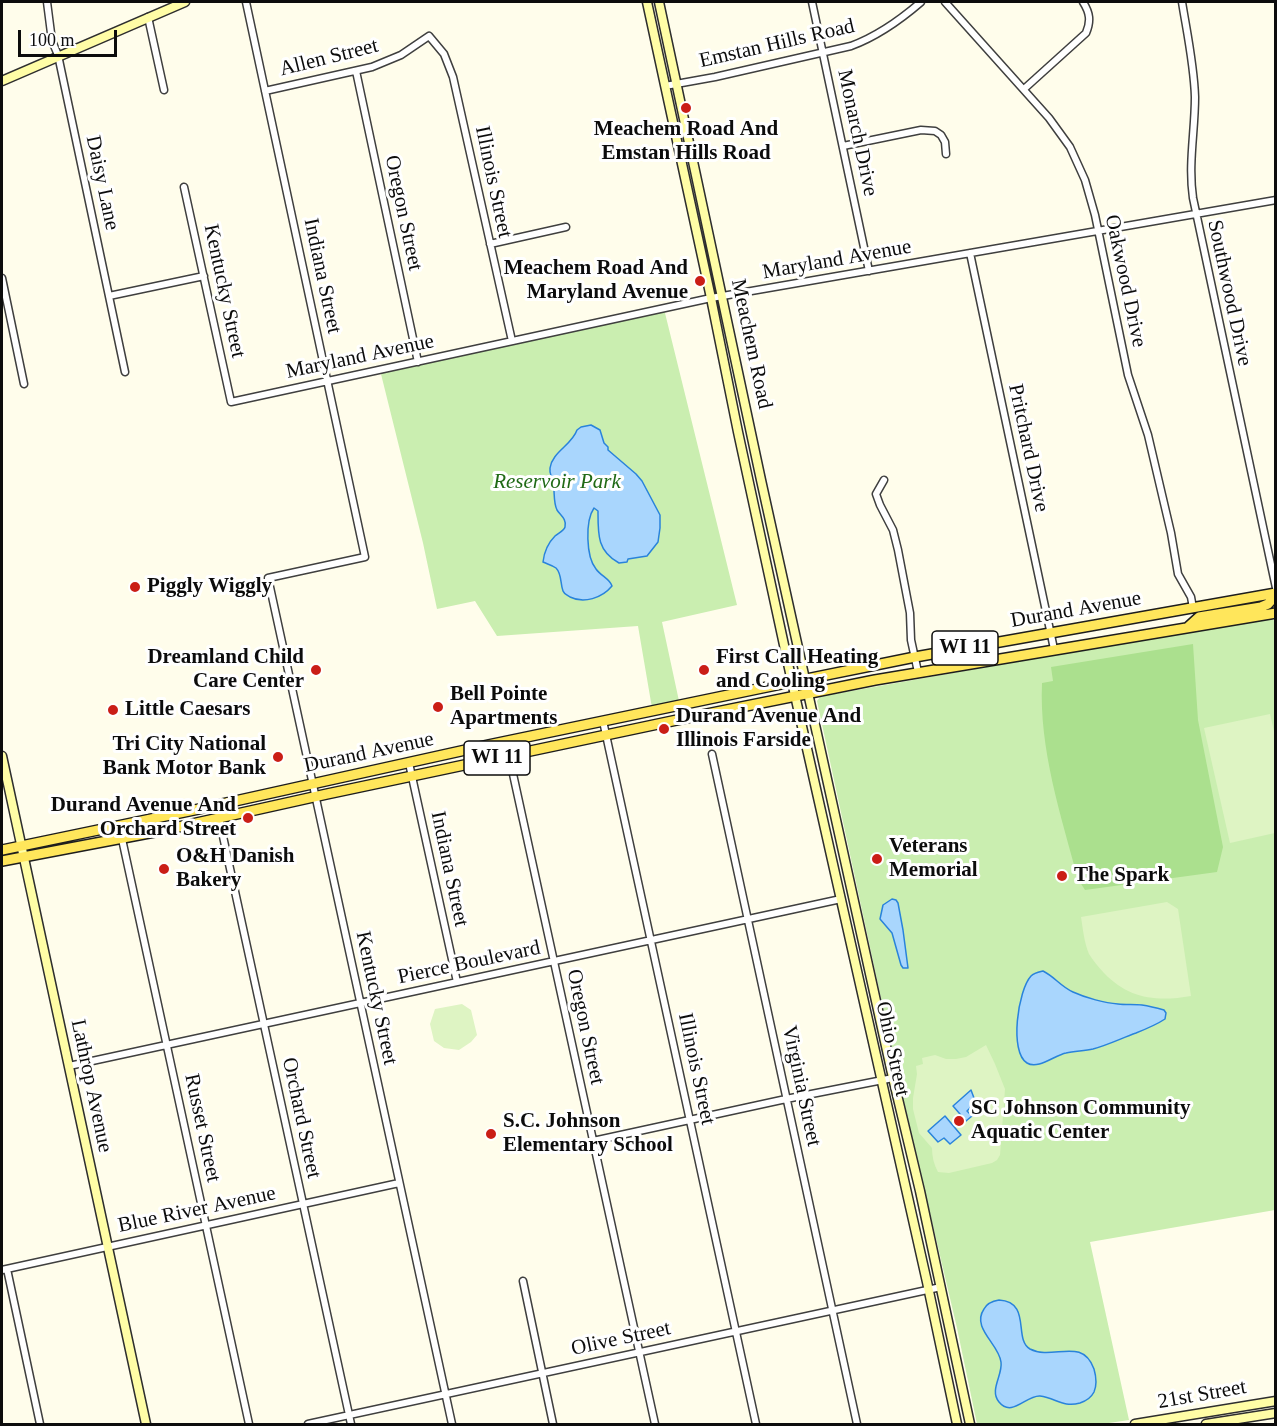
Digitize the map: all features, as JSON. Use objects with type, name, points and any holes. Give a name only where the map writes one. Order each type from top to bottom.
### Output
[{"type":"main road","name":"Durand Avenue","points":[[2,850],[603,721],[915,657],[1275,594]]},
{"type":"main road","points":[[1188,627],[1199,617],[1261,607],[1268,604],[1275,594]]},
{"type":"main road","name":"Durand Avenue","points":[[2,861],[122,839],[606,735],[918,672],[1275,613]]},
{"type":"main road","points":[[122,839],[124,832],[134,827],[137,822]]},
{"type":"street","name":"Daisy Lane","points":[[47,2],[52,41],[58,55],[125,372]]},
{"type":"street","name":"Indiana Street","points":[[246,2],[365,556],[268,578]]},
{"type":"street","name":"Meachem Road","points":[[647,2],[792,682]]},
{"type":"street","name":"Meachem Road","points":[[659,2],[809,694]]},
{"type":"street","name":"Monarch Drive","points":[[812,2],[869,271]]},
{"type":"street","name":"Emstan Hills Road","points":[[665,86],[851,46],[875,36],[897,22],[921,2]]},
{"type":"street","name":"Oakwood Drive","points":[[945,2],[1049,118],[1070,147],[1086,180],[1128,375],[1148,435],[1171,533],[1178,574],[1191,597],[1193,608]]},
{"type":"street","points":[[1024,89],[1086,33],[1090,23],[1083,2]]},
{"type":"street","name":"Southwood Drive","points":[[1182,2],[1194,77],[1195,99],[1190,169],[1195,214],[1275,588]]},
{"type":"street","points":[[2,81],[179,3]]},
{"type":"street","points":[[148,17],[164,90]]},
{"type":"street","name":"Allen Street","points":[[265,91],[372,67],[401,55],[429,36]]},
{"type":"street","name":"Illinois Street","points":[[429,36],[444,54],[453,77],[512,342]]},
{"type":"street","name":"Oregon Street","points":[[356,71],[418,362]]},
{"type":"street","points":[[843,146],[921,130],[935,131],[945,142],[946,154]]},
{"type":"street","points":[[687,188],[698,185]]},
{"type":"street","name":"Kentucky Street","points":[[184,187],[231,402]]},
{"type":"street","name":"Maryland Avenue","points":[[231,402],[711,298],[1275,200]]},
{"type":"street","points":[[490,243],[566,227]]},
{"type":"street","name":"Pritchard Drive","points":[[970,253],[1054,649]]},
{"type":"street","points":[[109,297],[204,276]]},
{"type":"street","points":[[2,278],[24,384]]},
{"type":"street","points":[[728,384],[740,381]]},
{"type":"street","points":[[749,483],[761,480]]},
{"type":"street","points":[[884,480],[876,494],[893,530],[898,550],[918,672]]},
{"type":"street","points":[[769,574],[782,571]]},
{"type":"street","name":"Kentucky Street","points":[[268,578],[452,1425]]},
{"type":"street","name":"Ohio Street","points":[[792,682],[957,1425]]},
{"type":"street","name":"Ohio Street","points":[[809,694],[970,1425]]},
{"type":"street","name":"Illinois Street","points":[[603,721],[756,1425]]},
{"type":"street","name":"Oregon Street","points":[[506,742],[655,1425]]},
{"type":"street","name":"Virginia Street","points":[[712,754],[857,1425]]},
{"type":"street","name":"Lathrop Avenue","points":[[2,756],[146,1425]]},
{"type":"street","name":"Indiana Street","points":[[409,763],[457,982]]},
{"type":"street","name":"Orchard Street","points":[[219,818],[351,1425]]},
{"type":"street","name":"Russet Street","points":[[122,839],[249,1425]]},
{"type":"street","name":"Pierce Boulevard","points":[[69,1066],[841,899]]},
{"type":"street","points":[[593,1141],[893,1078]]},
{"type":"street","name":"Blue River Avenue","points":[[4,1269],[399,1183]]},
{"type":"street","points":[[4,1269],[40,1425]]},
{"type":"street","points":[[523,1281],[553,1425]]},
{"type":"street","name":"Olive Street","points":[[308,1425],[735,1330],[941,1287]]},
{"type":"street","name":"21st Street","points":[[1135,1425],[1275,1401]]},
{"type":"street","name":"21st Street","points":[[1206,1425],[1275,1413]]},
{"type":"green space","name":"Reservoir Park","points":[[664,309],[737,605],[662,622],[679,701],[652,708],[638,626],[497,636],[475,601],[437,609],[380,370]]},
{"type":"green space","points":[[1268,617],[1275,621],[1275,1210],[1090,1242],[1129,1420],[1102,1424],[977,1424],[896,1068],[817,701],[823,696]]},
{"type":"green space","points":[[1193,644],[1198,720],[1223,847],[1217,872],[1085,890],[1078,879],[1052,782],[1044,733],[1042,683],[1053,681],[1051,667]]},
{"type":"green space","points":[[1270,714],[1276,740],[1275,833],[1230,843],[1204,728]]},
{"type":"green space","points":[[1167,902],[1178,909],[1191,996],[1167,999],[1134,993],[1114,982],[1104,973],[1087,949],[1081,917]]},
{"type":"green space","points":[[462,1004],[471,1010],[477,1035],[459,1050],[444,1048],[434,1041],[430,1024],[435,1009]]},
{"type":"green space","name":"SC Johnson Community Aquatic Center","points":[[986,1045],[1005,1089],[1000,1155],[992,1163],[949,1173],[938,1172],[932,1148],[919,1133],[913,1109],[916,1066],[923,1064],[922,1058],[935,1055],[946,1059],[966,1057]]},
{"type":"water","points":[[591,425],[600,430],[608,450],[642,481],[660,515],[660,528],[658,542],[647,556],[619,563],[606,553],[600,541],[598,511],[594,508],[588,530],[590,556],[596,569],[612,586],[598,597],[581,600],[563,592],[558,570],[543,562],[548,545],[565,527],[564,519],[555,504],[554,485],[550,472],[552,462],[577,430]]},
{"type":"water","points":[[892,899],[898,903],[908,968],[903,968],[901,965],[892,933],[880,919],[883,905]]},
{"type":"water","points":[[1043,971],[1078,994],[1107,1003],[1142,1005],[1164,1010],[1165,1019],[1099,1047],[1062,1054],[1031,1065],[1021,1057],[1018,1047],[1017,1021],[1026,983],[1035,973]]},
{"type":"water","points":[[971,1090],[974,1098],[982,1105],[976,1113],[970,1108],[967,1111],[972,1116],[966,1121],[953,1106]]},
{"type":"water","points":[[945,1116],[961,1135],[950,1144],[944,1138],[938,1142],[928,1131]]},
{"type":"water","points":[[999,1300],[1009,1302],[1015,1307],[1019,1314],[1025,1344],[1030,1349],[1048,1353],[1075,1351],[1089,1359],[1096,1380],[1094,1392],[1090,1398],[1080,1403],[1069,1404],[1040,1396],[1009,1408],[999,1402],[995,1393],[1001,1362],[996,1349],[983,1329],[981,1316],[985,1307]]},
{"type":"place","name":"Meachem Road And Emstan Hills Road","points":[[686,108]]},
{"type":"place","name":"Meachem Road And Maryland Avenue","points":[[700,281]]},
{"type":"place","name":"Piggly Wiggly","points":[[135,587]]},
{"type":"place","name":"Dreamland Child Care Center","points":[[316,670]]},
{"type":"place","name":"First Call Heating and Cooling","points":[[704,670]]},
{"type":"place","name":"Bell Pointe Apartments","points":[[438,707]]},
{"type":"place","name":"Little Caesars","points":[[113,710]]},
{"type":"place","name":"Durand Avenue And Illinois Farside","points":[[664,729]]},
{"type":"place","name":"Tri City National Bank Motor Bank","points":[[278,757]]},
{"type":"place","name":"Durand Avenue And Orchard Street","points":[[248,818]]},
{"type":"place","name":"Veterans Memorial","points":[[877,859]]},
{"type":"place","name":"O&H Danish Bakery","points":[[164,869]]},
{"type":"place","name":"The Spark","points":[[1062,876]]},
{"type":"place","name":"SC Johnson Community Aquatic Center","points":[[959,1121]]},
{"type":"place","name":"S.C. Johnson Elementary School","points":[[491,1134]]}]
